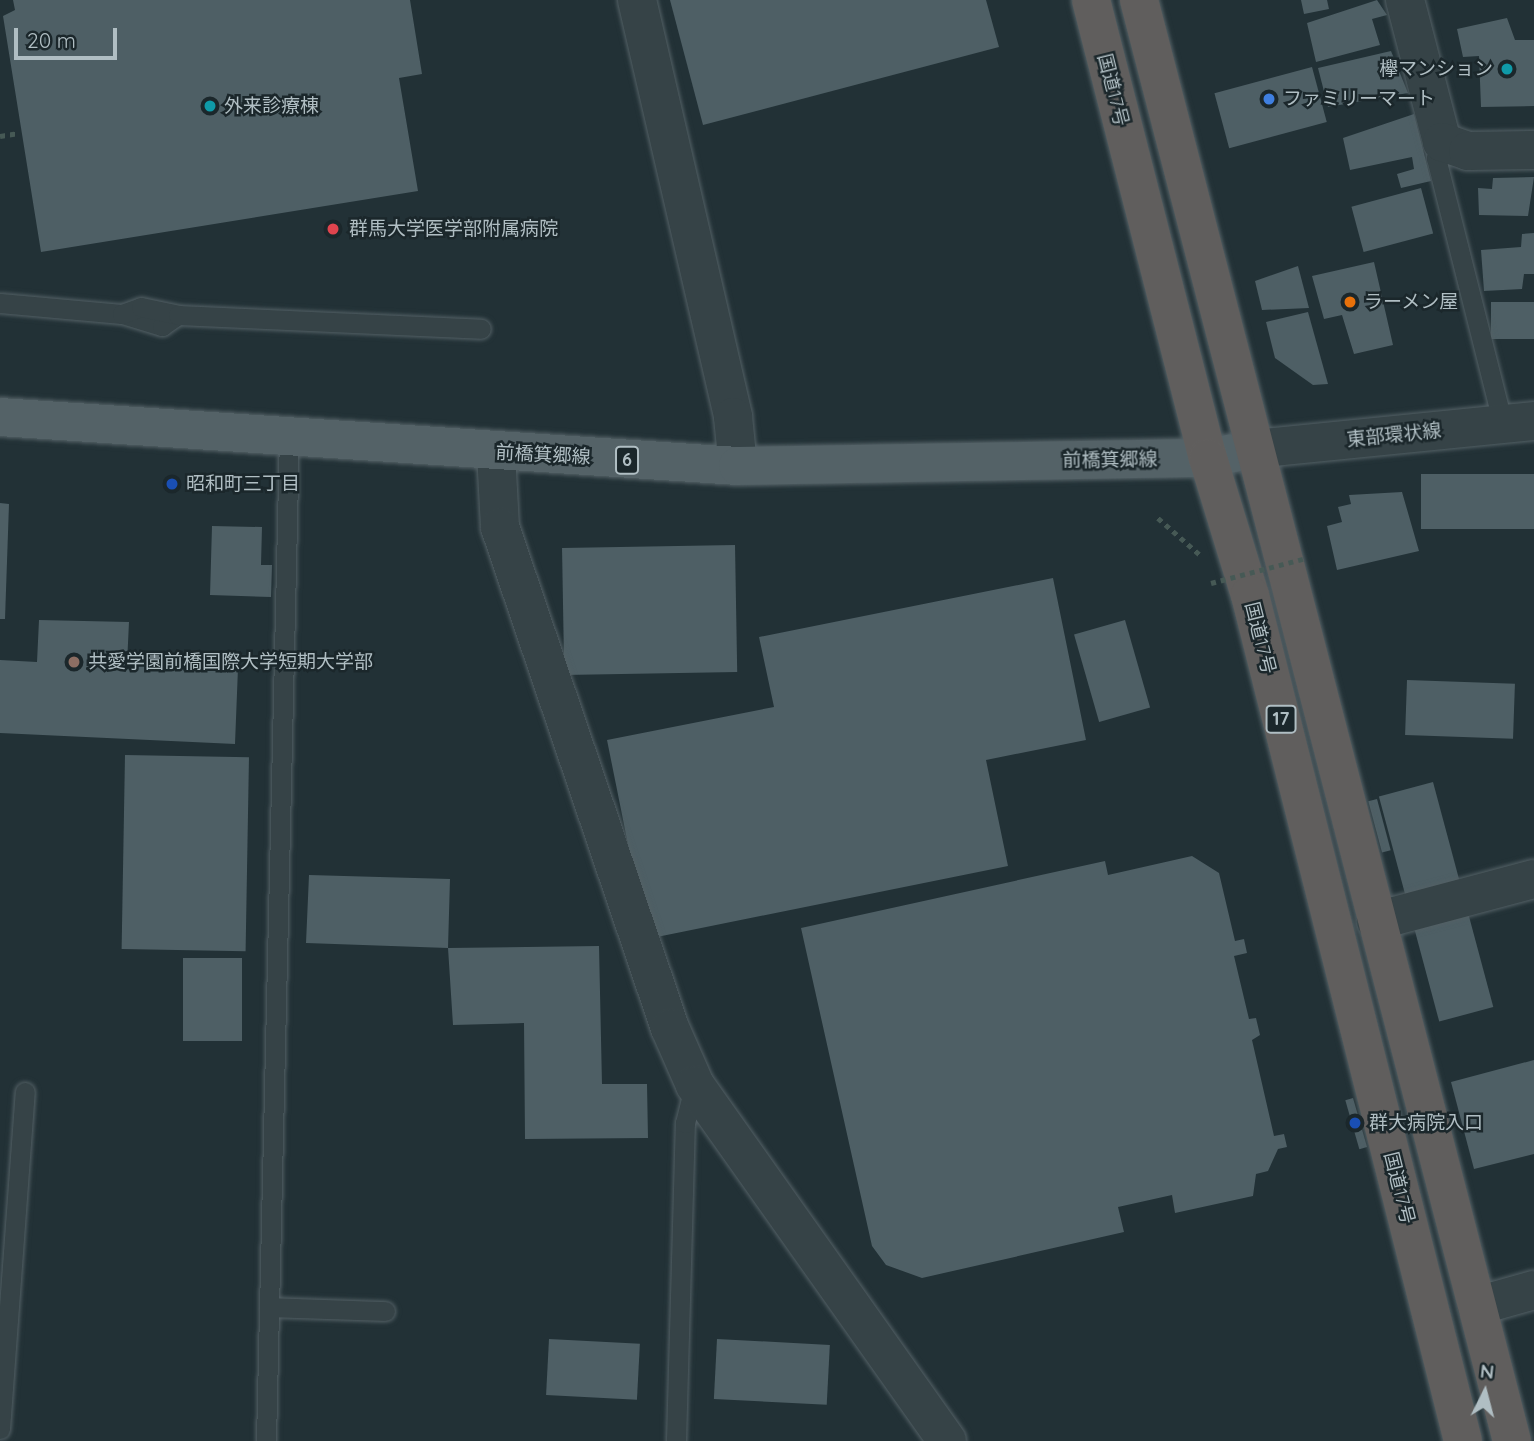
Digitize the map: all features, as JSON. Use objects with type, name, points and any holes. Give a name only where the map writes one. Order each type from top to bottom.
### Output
[{"type":"highway","name":"国道17号","points":[[1090,0],[1208,458],[1253,609],[1463,1441]]},
{"type":"highway","name":"17","points":[[1139,0],[1512,1441]]},
{"type":"main road","name":"前橋箕郷線","points":[[0,417],[496,453],[738,467],[1208,458],[1254,449]]},
{"type":"street","points":[[637,0],[733,417],[738,467]]},
{"type":"street","points":[[1405,0],[1442,142],[1468,151],[1534,150]]},
{"type":"street","name":"東部環状線","points":[[1254,449],[1519,423]]},
{"type":"street","points":[[496,453],[500,527],[670,1028],[695,1084],[784,1219],[947,1441]]},
{"type":"street","points":[[1376,921],[1534,878]]},
{"type":"street","points":[[1477,1306],[1534,1290]]},
{"type":"lane","points":[[1442,142],[1436,158],[1519,423]]},
{"type":"lane","points":[[0,303],[122,314],[141,307],[178,315],[481,329]]},
{"type":"lane","points":[[266,1441],[289,437]]},
{"type":"lane","points":[[676,1441],[685,1123],[695,1084]]},
{"type":"lane","points":[[0,1429],[24,1092]]},
{"type":"lane","points":[[269,1307],[385,1311]]},
{"type":"path","points":[[0,136],[19,133]]},
{"type":"path","points":[[1158,517],[1203,565]]},
{"type":"path","points":[[1207,573],[1211,583],[1306,558]]},
{"type":"building","name":"外来診療棟","points":[[13,0],[410,0],[422,74],[399,78],[418,191],[41,252],[3,16],[15,10]]},
{"type":"building","points":[[670,0],[986,0],[999,47],[703,125]]},
{"type":"building","points":[[1301,0],[1327,0],[1329,9],[1304,14]]},
{"type":"building","points":[[1377,0],[1387,15],[1372,19],[1380,45],[1316,62],[1307,23]]},
{"type":"building","name":"欅マンション","points":[[1507,18],[1515,40],[1534,40],[1534,106],[1481,107],[1479,56],[1463,57],[1457,29]]},
{"type":"building","points":[[1391,51],[1408,93],[1328,107],[1318,68]]},
{"type":"building","name":"ファミリーマート","points":[[1312,67],[1327,122],[1229,148],[1214,93]]},
{"type":"building","points":[[1414,114],[1431,181],[1401,188],[1397,174],[1414,169],[1412,157],[1350,170],[1343,138]]},
{"type":"building","points":[[1534,177],[1528,216],[1479,215],[1478,188],[1492,189],[1493,178]]},
{"type":"building","points":[[1421,188],[1433,233],[1364,252],[1351,207]]},
{"type":"building","points":[[1534,233],[1534,274],[1524,274],[1522,289],[1484,291],[1481,250],[1521,247],[1522,234]]},
{"type":"building","name":"ラーメン屋","points":[[1374,262],[1393,345],[1354,354],[1342,315],[1324,319],[1312,276]]},
{"type":"building","points":[[1298,266],[1309,308],[1262,310],[1255,281]]},
{"type":"building","points":[[1491,302],[1534,302],[1534,339],[1491,339]]},
{"type":"building","points":[[1308,312],[1328,384],[1313,385],[1275,358],[1266,322]]},
{"type":"building","points":[[1421,474],[1534,474],[1534,529],[1421,529]]},
{"type":"building","points":[[1402,492],[1419,551],[1337,570],[1327,526],[1342,522],[1338,507],[1351,504],[1349,495]]},
{"type":"building","points":[[0,503],[9,504],[5,619],[0,619]]},
{"type":"building","points":[[212,526],[262,527],[261,565],[272,565],[271,597],[210,595]]},
{"type":"building","points":[[735,545],[737,672],[564,675],[562,548]]},
{"type":"building","points":[[1053,578],[1086,740],[986,760],[1008,866],[647,939],[607,740],[774,707],[759,637]]},
{"type":"building","points":[[39,620],[129,622],[127,664],[238,668],[235,744],[0,733],[0,660],[37,662]]},
{"type":"building","points":[[1125,620],[1150,707],[1099,722],[1074,635]]},
{"type":"building","points":[[1407,680],[1515,684],[1513,739],[1405,735]]},
{"type":"building","points":[[125,755],[249,757],[246,951],[122,949]]},
{"type":"building","points":[[1433,782],[1493,1007],[1439,1022],[1379,796]]},
{"type":"building","points":[[1377,799],[1391,850],[1382,853],[1368,801]]},
{"type":"building","points":[[1192,856],[1219,873],[1235,941],[1244,939],[1247,953],[1234,956],[1249,1019],[1256,1018],[1260,1035],[1252,1040],[1274,1136],[1284,1134],[1287,1147],[1278,1149],[1268,1171],[1256,1174],[1253,1196],[1175,1213],[1172,1195],[1118,1207],[1124,1232],[922,1278],[886,1265],[872,1246],[801,928],[1105,861],[1108,875]]},
{"type":"building","points":[[309,875],[450,879],[448,948],[306,943]]},
{"type":"building","points":[[599,946],[602,1084],[647,1084],[648,1138],[525,1139],[524,1023],[453,1025],[448,948]]},
{"type":"building","points":[[183,958],[242,958],[242,1041],[183,1041]]},
{"type":"building","points":[[1534,1060],[1534,1154],[1474,1169],[1451,1082]]},
{"type":"building","points":[[1353,1098],[1367,1147],[1359,1149],[1345,1100]]},
{"type":"building","points":[[549,1339],[640,1344],[637,1400],[546,1395]]},
{"type":"building","points":[[717,1339],[830,1345],[827,1405],[714,1399]]},
{"type":"place","name":"欅マンション","points":[[1507,69]]},
{"type":"place","name":"ファミリーマート","points":[[1269,99]]},
{"type":"place","name":"外来診療棟","points":[[210,106]]},
{"type":"place","name":"群馬大学医学部附属病院","points":[[333,229]]},
{"type":"place","name":"ラーメン屋","points":[[1350,302]]},
{"type":"place","name":"昭和町三丁目","points":[[172,484]]},
{"type":"place","name":"共愛学園前橋国際大学短期大学部","points":[[74,662]]},
{"type":"place","name":"群大病院入口","points":[[1355,1123]]}]
